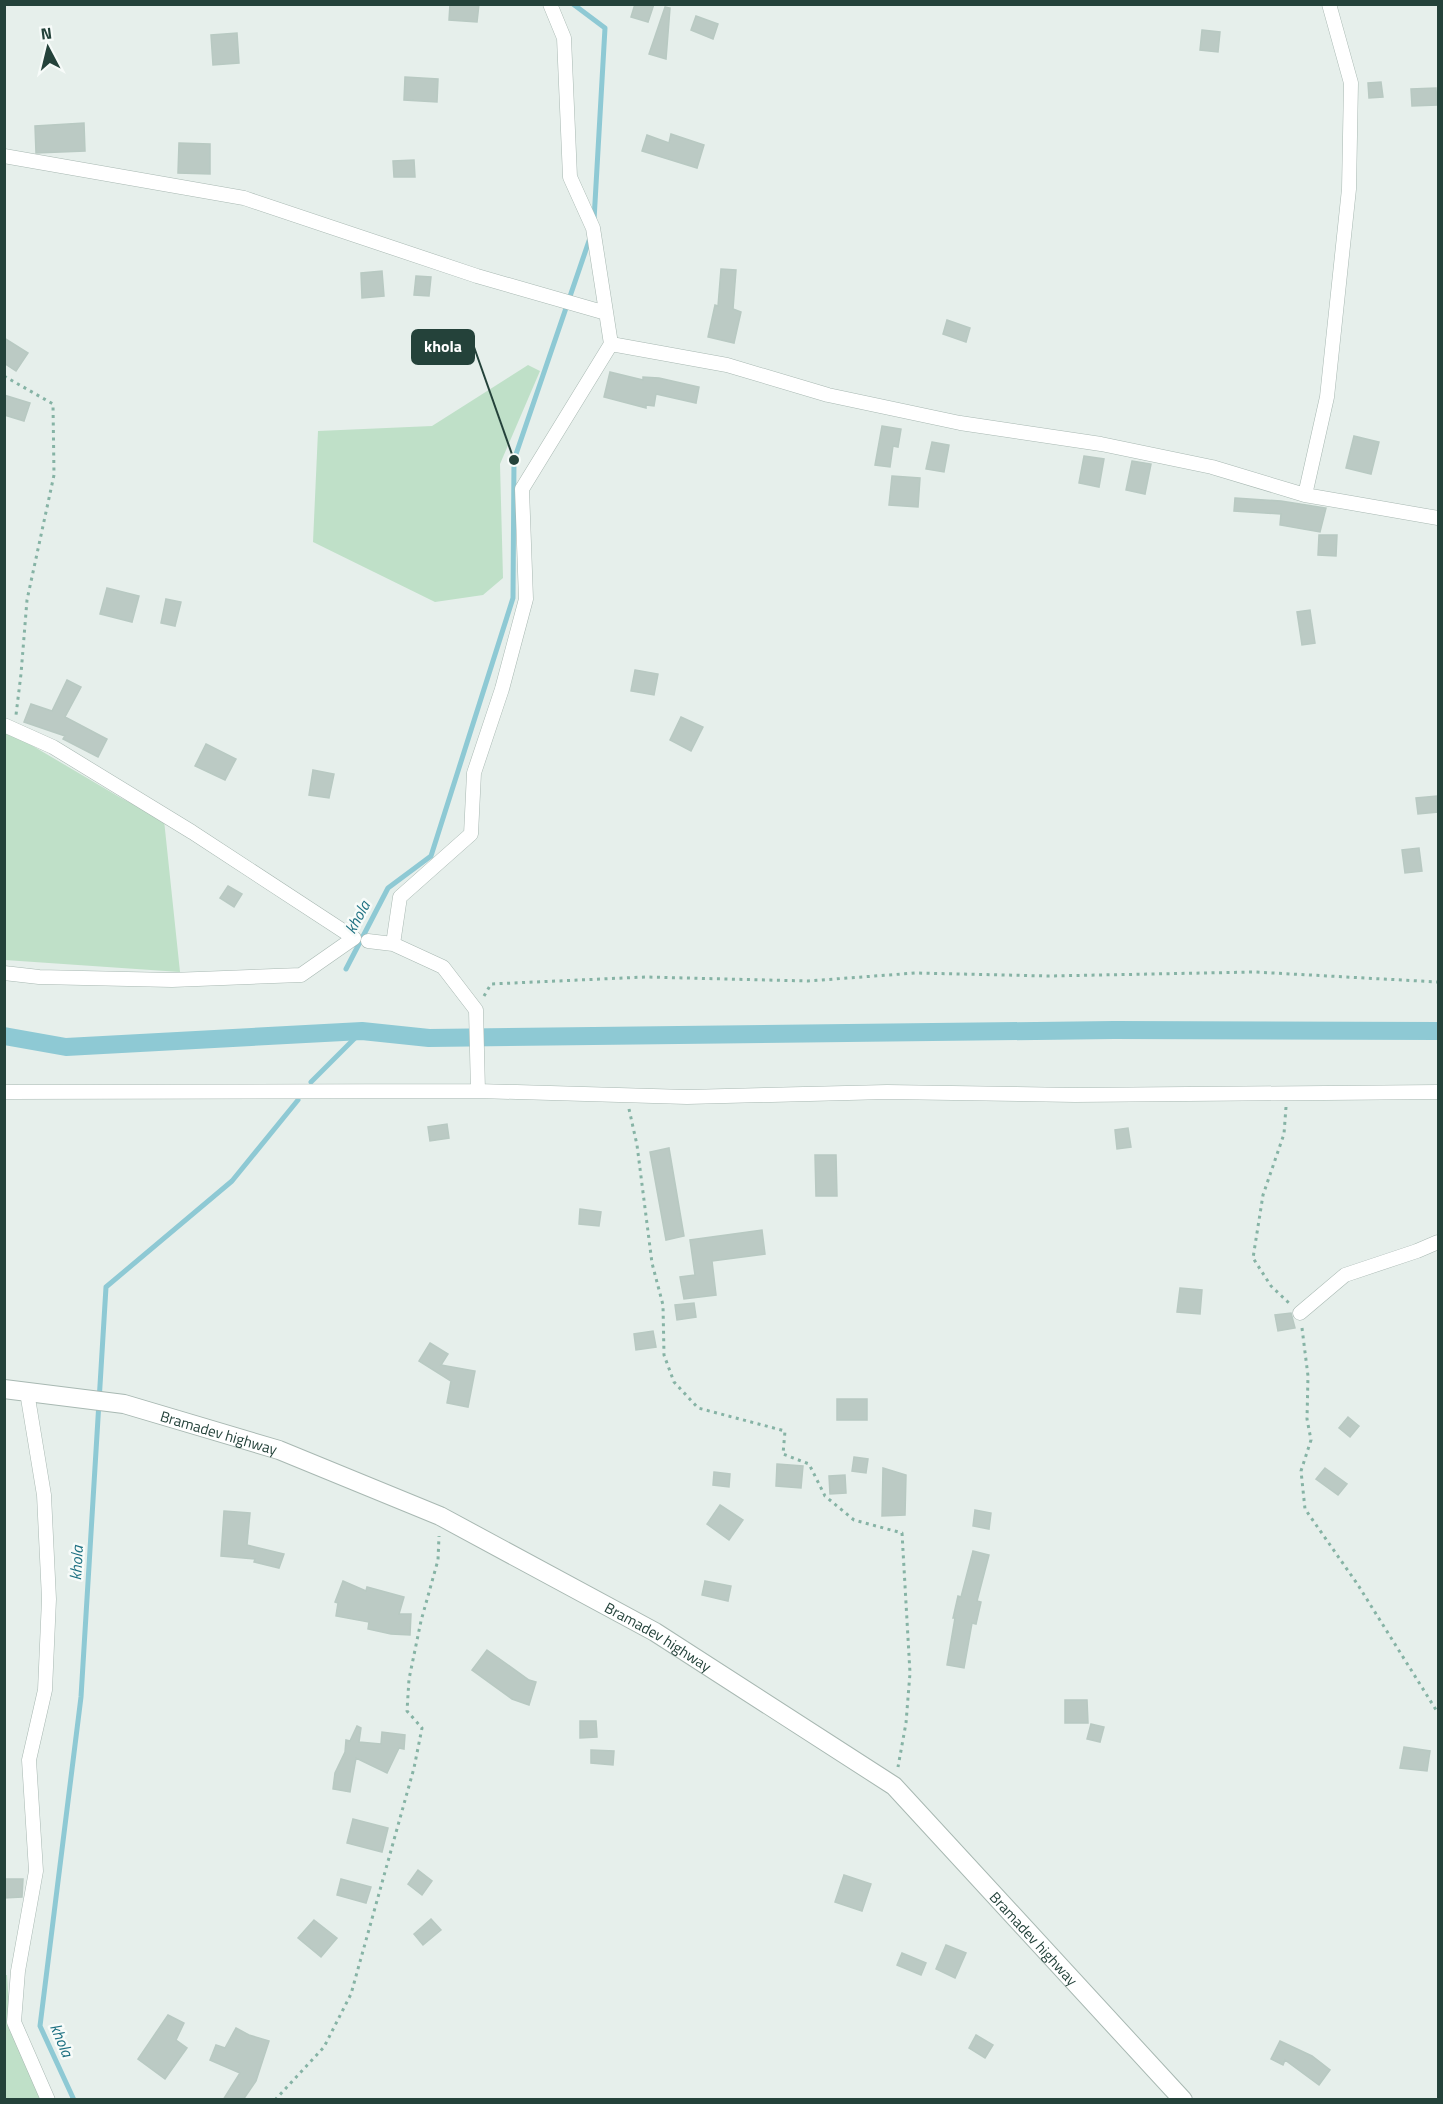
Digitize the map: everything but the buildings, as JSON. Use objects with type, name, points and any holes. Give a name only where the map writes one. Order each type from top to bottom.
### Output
[{"type":"street","points":[[393,944],[400,897],[471,834],[474,773],[502,689],[525,599],[522,489],[611,344],[593,228],[570,177],[564,38],[550,4]]},
{"type":"street","points":[[1305,495],[1327,397],[1349,189],[1351,83],[1329,4]]},
{"type":"street","points":[[4,156],[244,198],[477,276],[606,313]]},
{"type":"street","points":[[611,344],[727,365],[828,395],[960,423],[1101,444],[1212,467],[1305,495],[1438,518]]},
{"type":"street","points":[[4,973],[39,977],[172,980],[301,975],[354,938],[192,832],[52,747],[9,727]]},
{"type":"street","points":[[368,941],[393,944],[443,967],[476,1010],[478,1091]]},
{"type":"street","points":[[4,1092],[478,1091],[687,1097],[887,1092],[1075,1095],[1438,1092]]},
{"type":"street","points":[[1300,1313],[1345,1275],[1438,1242]]},
{"type":"street","name":"Bramadev highway","points":[[4,1389],[124,1404],[279,1450],[440,1516],[655,1632],[894,1786],[1183,2100]]},
{"type":"street","points":[[27,1392],[44,1495],[49,1599],[45,1690],[29,1760],[36,1871],[18,1971],[14,2022],[48,2100]]},
{"type":"path","points":[[4,376],[53,404],[54,475],[27,600],[21,674],[9,727]]},
{"type":"path","points":[[476,1010],[491,984],[645,977],[808,981],[915,972],[1048,976],[1255,972],[1438,982]]},
{"type":"path","points":[[1287,1094],[1284,1134],[1263,1195],[1252,1258],[1271,1286],[1300,1313],[1308,1376],[1307,1419],[1311,1440],[1301,1471],[1305,1509],[1358,1585],[1438,1713]]},
{"type":"path","points":[[626,1095],[637,1145],[652,1263],[663,1305],[664,1354],[674,1382],[698,1408],[784,1431],[783,1454],[809,1464],[825,1496],[854,1520],[902,1533],[910,1673],[906,1723],[894,1786]]},
{"type":"path","points":[[275,2100],[324,2047],[351,1994],[414,1768],[422,1728],[406,1711],[409,1679],[421,1621],[438,1560],[440,1516]]},
{"type":"green space","points":[[528,365],[540,371],[500,464],[503,578],[483,595],[435,602],[313,542],[318,431],[432,426]]},
{"type":"green space","points":[[4,729],[121,798],[164,820],[180,972],[5,960]]},
{"type":"green space","points":[[4,1975],[7,1975],[10,2019],[42,2099],[5,2100]]},
{"type":"waterway","name":"khola","points":[[573,4],[605,28],[594,220]]},
{"type":"waterway","name":"khola","points":[[346,969],[388,888],[431,856],[513,598],[514,460],[591,235]]},
{"type":"waterway","points":[[4,1036],[66,1047],[362,1031],[429,1038],[1114,1030],[1438,1031]]},
{"type":"waterway","name":"khola","points":[[311,1082],[362,1031]]},
{"type":"waterway","name":"khola","points":[[74,2100],[40,2026],[81,1697],[106,1287],[232,1181],[298,1100]]},
{"type":"place","name":"khola","points":[[514,460]]}]
